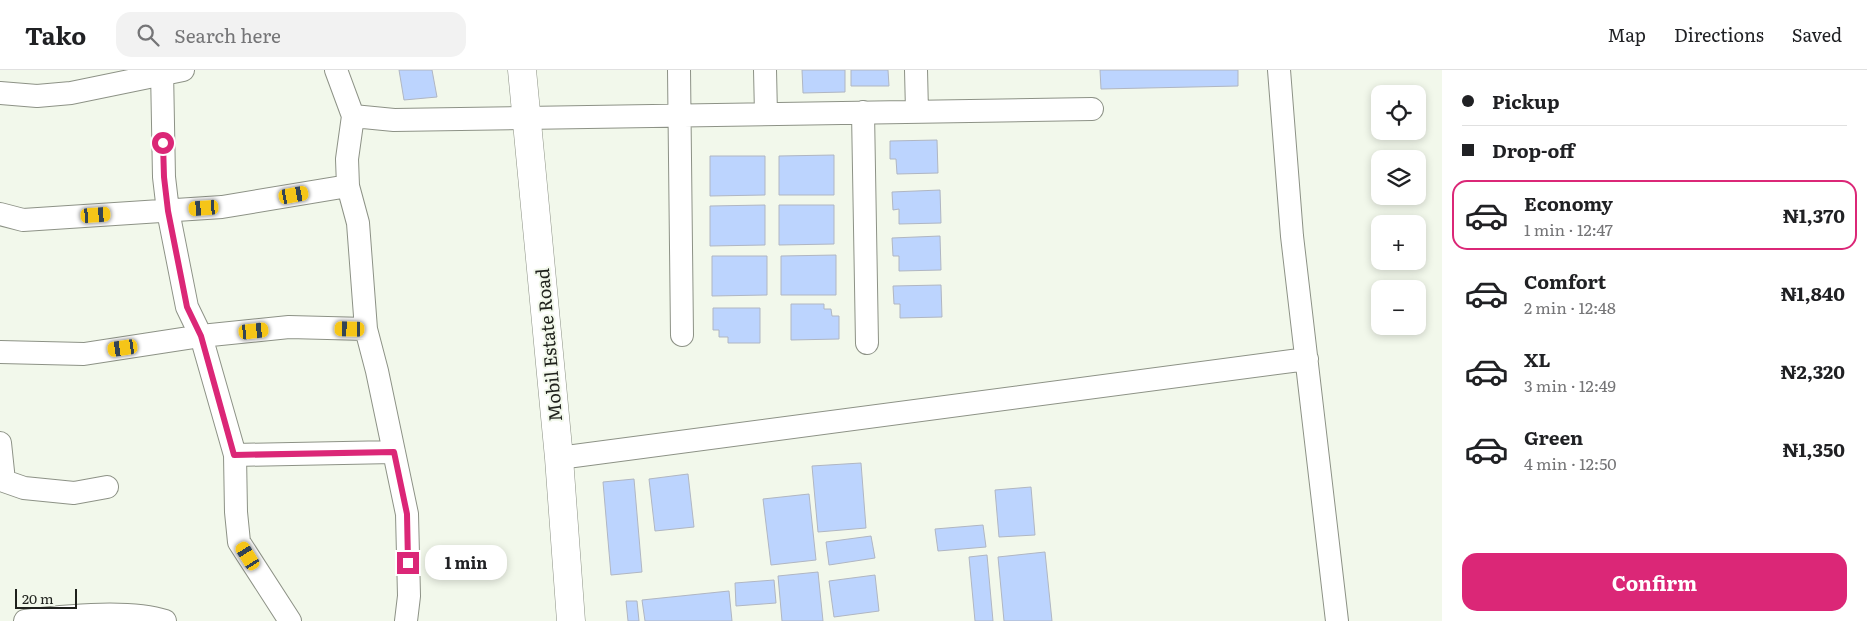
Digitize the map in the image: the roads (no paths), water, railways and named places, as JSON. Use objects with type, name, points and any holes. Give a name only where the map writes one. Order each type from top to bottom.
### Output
[{"type":"main road","name":"Mobil Estate Road","points":[[522,70],[559,458],[571,621]]},
{"type":"street","points":[[336,70],[353,116],[347,160],[348,186],[358,222],[366,329],[407,514],[409,596],[406,621]]},
{"type":"street","points":[[679,70],[682,335]]},
{"type":"street","points":[[765,70],[766,114]]},
{"type":"street","points":[[916,70],[917,111]]},
{"type":"street","points":[[1279,70],[1292,236],[1337,621]]},
{"type":"street","points":[[0,94],[37,96],[71,93],[169,72],[164,177],[168,211],[187,307],[201,336],[234,455],[239,542],[290,621]]},
{"type":"street","points":[[353,116],[394,120],[1092,109]]},
{"type":"street","points":[[862,112],[867,343]]},
{"type":"street","points":[[0,214],[23,220],[222,207],[348,186]]},
{"type":"street","points":[[0,352],[84,354],[201,336],[288,327],[366,329]]},
{"type":"street","points":[[559,458],[1306,360]]},
{"type":"street","points":[[0,443],[4,481],[24,488],[74,493],[107,487]]},
{"type":"street","points":[[234,455],[394,452]]},
{"type":"street","points":[[25,621],[121,615],[165,621]]}]
